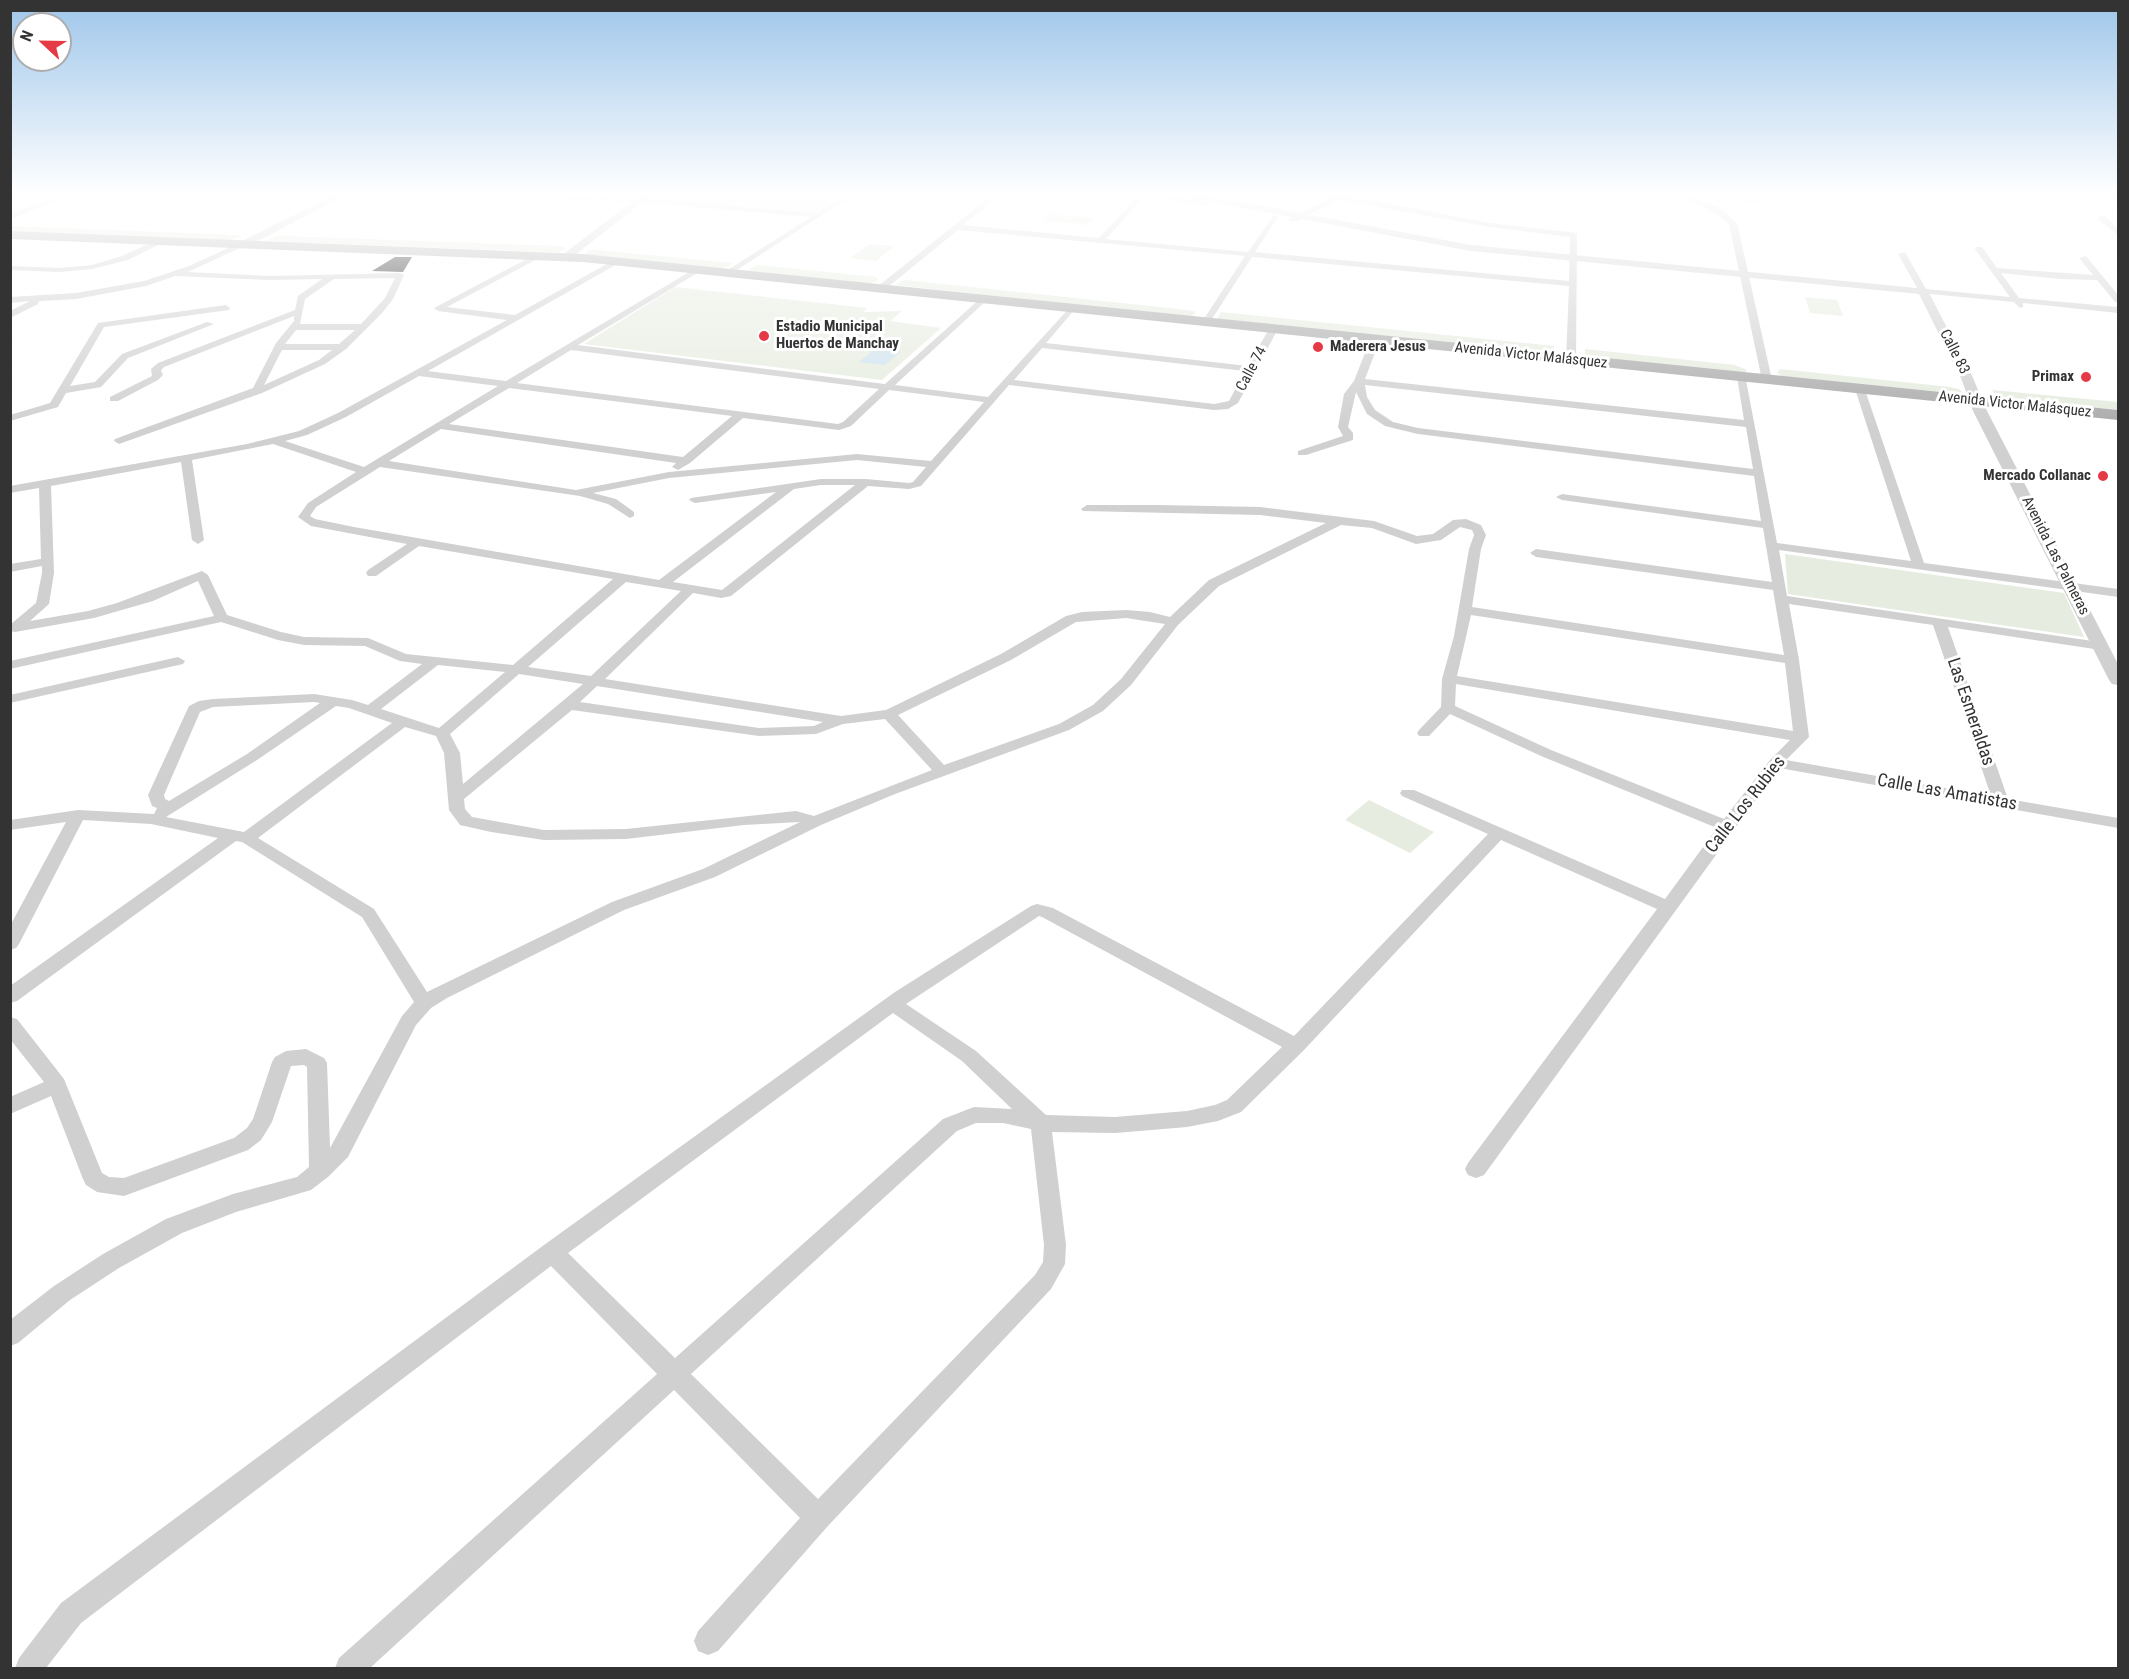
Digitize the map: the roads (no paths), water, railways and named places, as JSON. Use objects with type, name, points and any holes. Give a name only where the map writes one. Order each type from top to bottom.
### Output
[{"type":"main road","name":"Avenida Victor Malásquez","points":[[732,273],[1072,308],[1210,316],[1273,329],[1375,340],[1570,353],[1742,377],[1766,372],[1860,389],[2112,400]]},
{"type":"main road","name":"Avenida Victor Malásquez","points":[[858,273],[1210,316],[1973,394],[2118,415]]},
{"type":"street","points":[[503,273],[438,307],[516,318]]},
{"type":"street","points":[[10,490],[274,441],[321,426],[597,273]]},
{"type":"street","points":[[690,273],[365,471],[312,505],[304,517],[312,522],[417,542],[625,576],[717,594],[726,592],[866,482]]},
{"type":"street","points":[[880,289],[898,273]]},
{"type":"street","points":[[1210,316],[1237,273]]},
{"type":"street","points":[[1453,273],[1572,284]]},
{"type":"street","points":[[1570,353],[1572,273]]},
{"type":"street","points":[[1689,273],[2018,303],[2118,309]]},
{"type":"street","points":[[1745,273],[1766,372]]},
{"type":"street","name":"Calle 83","points":[[1912,273],[1973,394]]},
{"type":"street","points":[[1996,273],[2018,303],[2118,315]]},
{"type":"street","points":[[2038,273],[2099,278]]},
{"type":"street","points":[[2095,273],[2118,300]]},
{"type":"street","points":[[10,300],[41,299],[122,289],[175,274],[270,278],[400,275],[390,299],[343,347],[312,367],[258,391],[119,441]]},
{"type":"street","points":[[258,391],[259,384],[279,347],[300,318],[298,305],[303,296],[334,276]]},
{"type":"street","points":[[10,315],[41,299]]},
{"type":"street","points":[[418,373],[839,427],[847,424],[983,299]]},
{"type":"street","points":[[10,418],[51,407],[64,390],[101,325],[226,308]]},
{"type":"street","points":[[695,500],[793,485],[866,482],[913,486],[1072,308]]},
{"type":"street","points":[[114,399],[155,378],[158,375],[156,369],[161,365],[300,311]]},
{"type":"street","points":[[64,390],[98,385],[122,357],[210,324]]},
{"type":"street","points":[[294,327],[362,327]]},
{"type":"street","name":"Calle 74","points":[[1006,382],[1228,406],[1233,403],[1273,329]]},
{"type":"street","points":[[1302,453],[1348,438],[1348,433],[1343,427],[1349,394],[1359,381],[1375,340]]},
{"type":"street","points":[[1039,345],[1252,369]]},
{"type":"street","points":[[279,347],[343,347]]},
{"type":"street","points":[[569,347],[990,400]]},
{"type":"street","points":[[1449,679],[1801,737],[1792,660],[1742,377]]},
{"type":"street","points":[[1359,381],[1750,424]]},
{"type":"street","points":[[1359,381],[1362,397],[1371,412],[1389,424],[1401,428],[1759,473]]},
{"type":"street","points":[[1860,389],[1919,566]]},
{"type":"street","name":"Avenida Las Palmeras","points":[[1973,394],[2070,586],[2109,654],[2118,680]]},
{"type":"street","points":[[669,475],[740,415]]},
{"type":"street","points":[[439,426],[686,461]]},
{"type":"street","points":[[274,441],[365,471]]},
{"type":"street","points":[[576,494],[669,475],[857,457],[934,465]]},
{"type":"street","points":[[186,459],[198,540]]},
{"type":"street","points":[[378,463],[612,501]]},
{"type":"street","points":[[13,629],[42,604],[49,561],[45,484]]},
{"type":"street","points":[[663,583],[793,485]]},
{"type":"street","points":[[602,488],[612,501],[630,514]]},
{"type":"street","points":[[1562,497],[1768,525]]},
{"type":"street","points":[[1087,509],[1231,509],[1374,525],[1416,540],[1437,537],[1457,523],[1466,523],[1477,528],[1480,535],[1475,549],[1467,610],[1449,679],[1448,708],[1424,733]]},
{"type":"street","points":[[10,1335],[62,1293],[111,1261],[174,1226],[233,1203],[303,1184],[320,1171],[341,1151],[409,1021],[424,1003],[440,993],[618,906],[709,873],[815,821],[941,771],[1064,727],[1098,708],[1126,682],[1187,606],[1225,576],[1340,522]]},
{"type":"street","points":[[372,573],[417,542]]},
{"type":"street","points":[[1773,546],[2118,592]]},
{"type":"street","points":[[1536,553],[1780,593],[2109,654]]},
{"type":"street","points":[[10,567],[49,561]]},
{"type":"street","points":[[13,629],[89,615],[122,606],[148,598],[202,574],[222,618]]},
{"type":"street","points":[[441,733],[625,576]]},
{"type":"street","points":[[455,798],[595,682],[690,589]]},
{"type":"street","points":[[1467,610],[1792,660]]},
{"type":"street","points":[[569,705],[759,732],[816,730],[841,720],[888,714],[1006,657],[1071,619],[1082,616],[1126,614],[1150,616],[1173,622]]},
{"type":"street","points":[[10,665],[222,618],[278,636],[304,641],[368,642],[397,656],[516,669],[841,720]]},
{"type":"street","name":"Las Esmeraldas","points":[[1938,622],[2001,802]]},
{"type":"street","points":[[371,710],[436,660]]},
{"type":"street","points":[[10,699],[178,662]]},
{"type":"street","points":[[169,808],[158,802],[156,795],[191,712],[198,706],[213,703],[314,698],[352,704],[441,733],[452,753],[457,810],[466,821],[544,835],[626,834],[796,816],[815,821]]},
{"type":"street","points":[[151,819],[252,757],[333,701]]},
{"type":"street","points":[[1448,708],[1546,753],[1727,826]]},
{"type":"street","points":[[888,714],[941,771]]},
{"type":"street","points":[[10,996],[404,722]]},
{"type":"street","name":"Calle Los Rubies","points":[[1476,1169],[1727,826],[1776,763],[1801,737]]},
{"type":"street","name":"Calle Las Amatistas","points":[[1776,763],[2118,823]]},
{"type":"street","points":[[1408,794],[1668,907]]},
{"type":"street","points":[[10,825],[78,815],[151,819],[240,836],[368,914],[424,1003]]},
{"type":"street","points":[[10,944],[78,815]]},
{"type":"street","points":[[349,1668],[950,1125],[974,1115],[1003,1115],[1041,1123],[1115,1125],[1187,1119],[1218,1113],[1234,1106],[1296,1046],[1498,834]]},
{"type":"street","points":[[28,1668],[71,1613],[552,1252],[893,1004],[1037,910],[1047,912],[1296,1046]]},
{"type":"street","points":[[708,1641],[818,1518],[1043,1282],[1054,1264],[1055,1245],[1041,1123],[969,1056],[893,1004]]},
{"type":"street","points":[[10,1024],[57,1085],[94,1179],[105,1186],[124,1187],[241,1144],[254,1134],[262,1122],[282,1062],[286,1059],[306,1057],[317,1063],[320,1171]]},
{"type":"street","points":[[10,1106],[57,1085]]},
{"type":"street","points":[[552,1252],[818,1518]]},
{"type":"water","points":[[876,348],[901,351],[885,365],[859,362]]},
{"type":"place","name":"Estadio Municipal Huertos de Manchay","points":[[764,336]]},
{"type":"place","name":"Maderera Jesus","points":[[1318,347]]},
{"type":"place","name":"Primax","points":[[2086,377]]},
{"type":"place","name":"Mercado Collanac","points":[[2103,476]]}]
